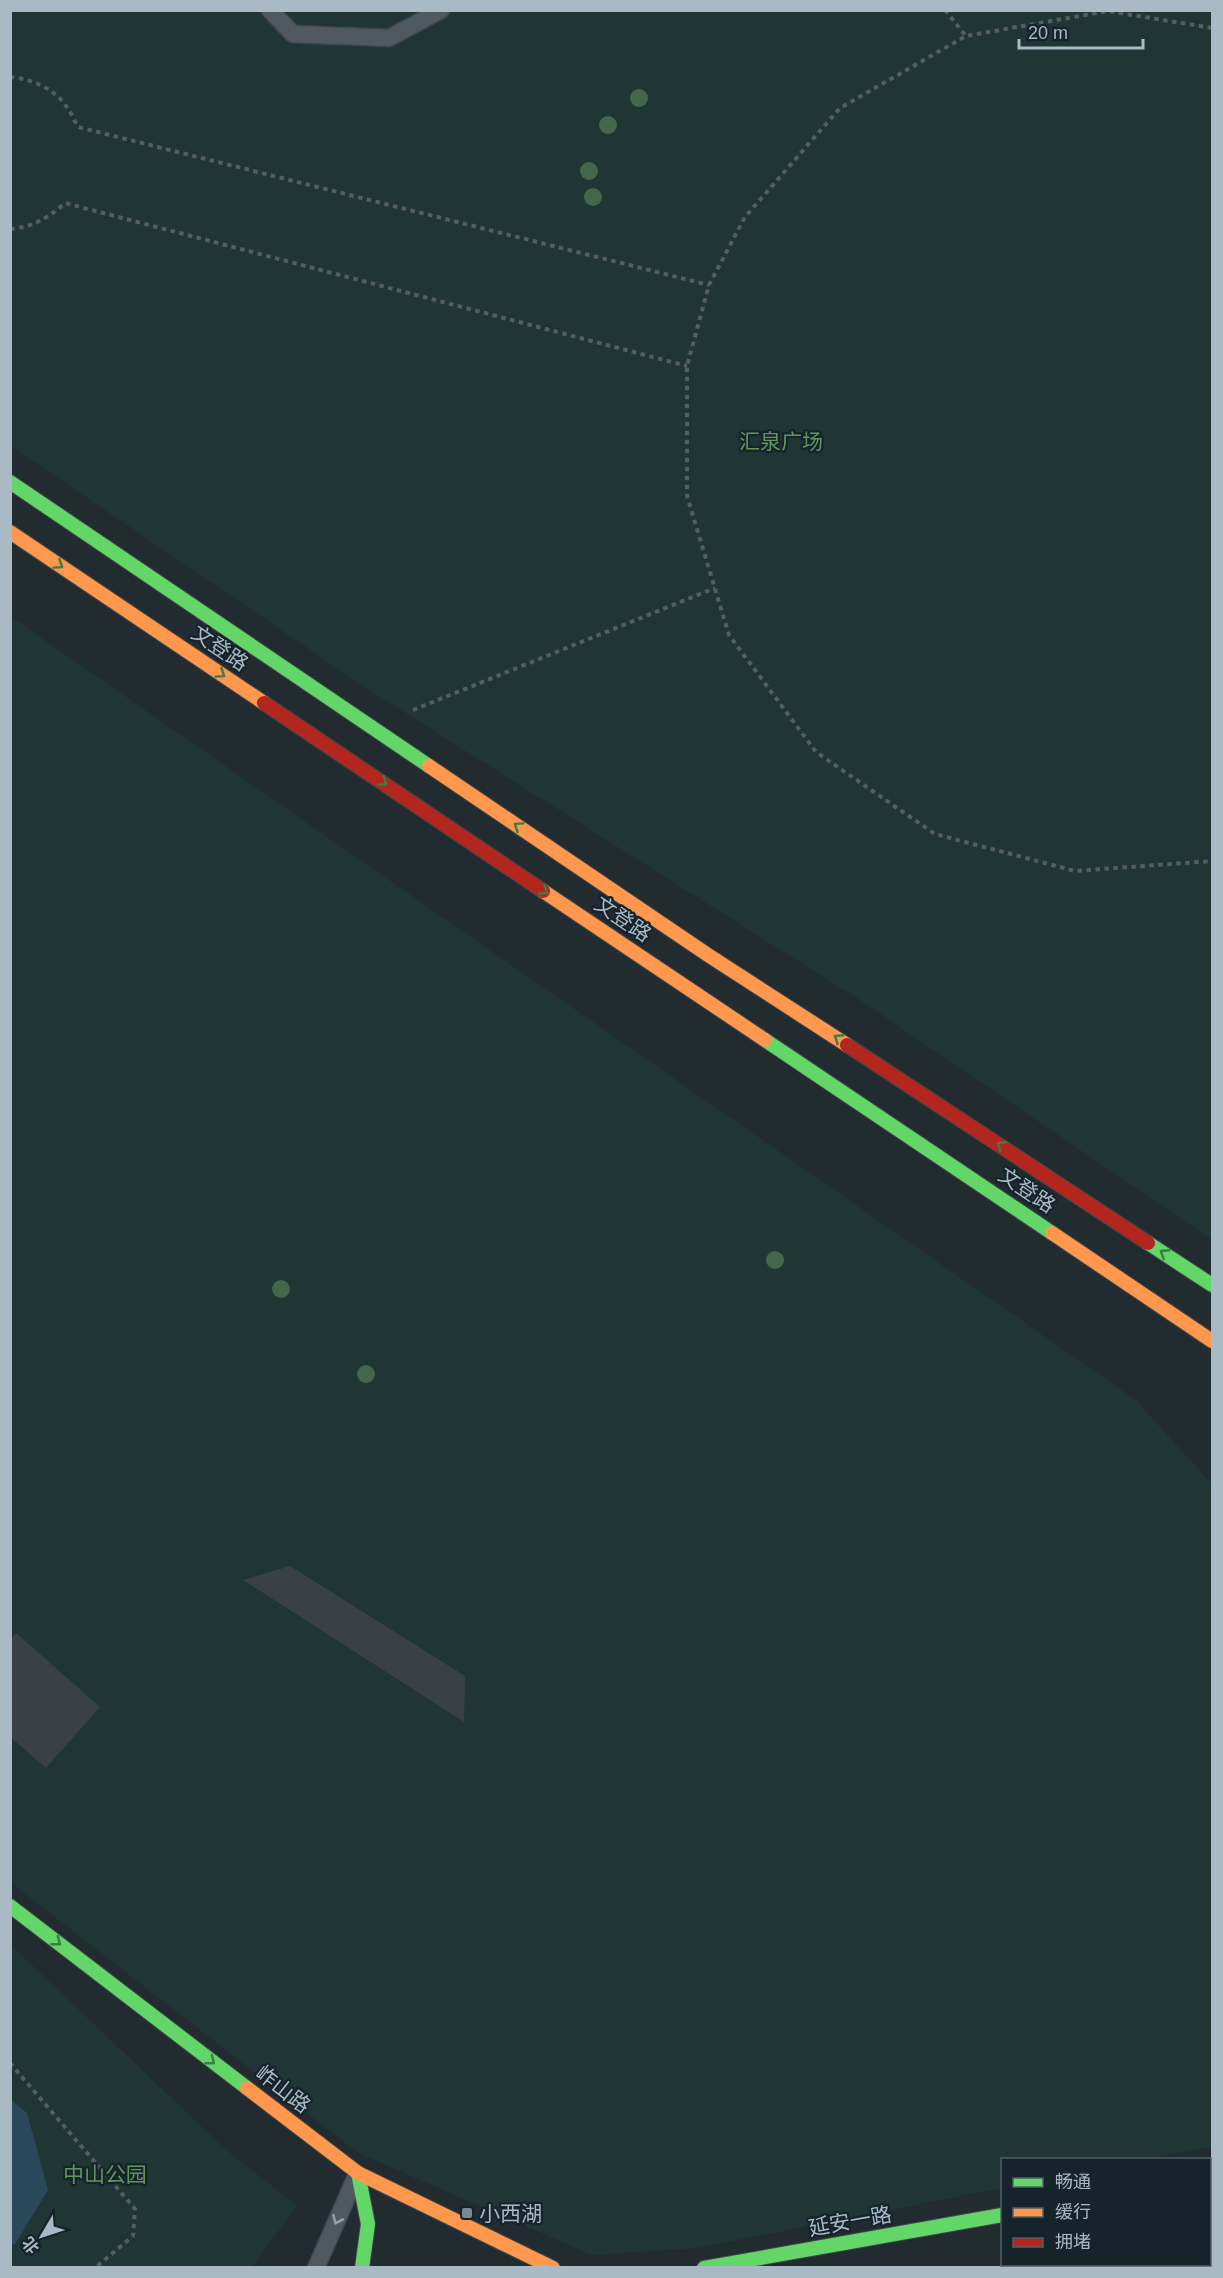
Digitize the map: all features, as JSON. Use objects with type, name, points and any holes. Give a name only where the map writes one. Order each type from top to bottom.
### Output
[{"type":"main road","name":"文登路","points":[[10,482],[708,955],[1212,1285]]},
{"type":"main road","name":"文登路","points":[[10,532],[1212,1341]]},
{"type":"main road","name":"岞山路","points":[[10,1906],[357,2173],[553,2268]]},
{"type":"main road","points":[[357,2173],[368,2224],[362,2268]]},
{"type":"main road","name":"延安一路","points":[[704,2268],[1001,2215]]},
{"type":"lane","points":[[270,10],[293,34],[389,38],[441,10]]},
{"type":"lane","points":[[316,2268],[357,2173]]},
{"type":"path","points":[[945,10],[966,36]]},
{"type":"path","points":[[1212,28],[1108,11],[966,36],[840,108],[745,217],[708,285],[687,366],[687,496],[729,635],[816,752],[935,834],[1075,871],[1212,861]]},
{"type":"path","points":[[10,77],[45,87],[66,104],[78,127],[708,285]]},
{"type":"path","points":[[10,229],[24,228],[47,219],[65,203],[687,366]]},
{"type":"path","points":[[371,727],[715,588]]},
{"type":"path","points":[[10,2063],[135,2209],[133,2236],[95,2268]]},
{"type":"green space","name":"汇泉广场","points":[[10,11],[1212,11],[1212,1240],[860,1000],[369,690],[11,446]]},
{"type":"green space","points":[[10,616],[1136,1400],[1212,1484],[1212,2147],[1152,2158],[1001,2158],[1001,2188],[697,2248],[592,2255],[358,2153],[11,1883]]},
{"type":"green space","name":"中山公园","points":[[10,1944],[224,2148],[297,2206],[252,2267],[11,2267]]},
{"type":"water","points":[[10,2099],[27,2113],[48,2190],[15,2244],[11,2245]]},
{"type":"building","points":[[290,1566],[465,1676],[464,1722],[243,1580]]},
{"type":"building","points":[[16,1633],[100,1707],[46,1768],[10,1737],[10,1640]]},
{"type":"traffic: fast","points":[[10,482],[429,766]]},
{"type":"traffic: fast","points":[[765,1040],[1052,1233]]},
{"type":"traffic: fast","points":[[1148,1243],[1212,1285]]},
{"type":"traffic: fast","points":[[10,1906],[247,2088]]},
{"type":"traffic: fast","points":[[358,2173],[368,2224],[362,2268]]},
{"type":"traffic: fast","points":[[704,2268],[1001,2215]]},
{"type":"traffic: slow","points":[[10,532],[264,703]]},
{"type":"traffic: slow","points":[[429,766],[708,955],[847,1045]]},
{"type":"traffic: slow","points":[[543,891],[765,1040]]},
{"type":"traffic: slow","points":[[1052,1233],[1212,1341]]},
{"type":"traffic: slow","points":[[247,2088],[358,2173],[553,2268]]},
{"type":"traffic: jam","points":[[264,703],[543,891]]},
{"type":"traffic: jam","points":[[847,1045],[1148,1243]]},
{"type":"place","name":"小西湖","points":[[467,2213]]}]
